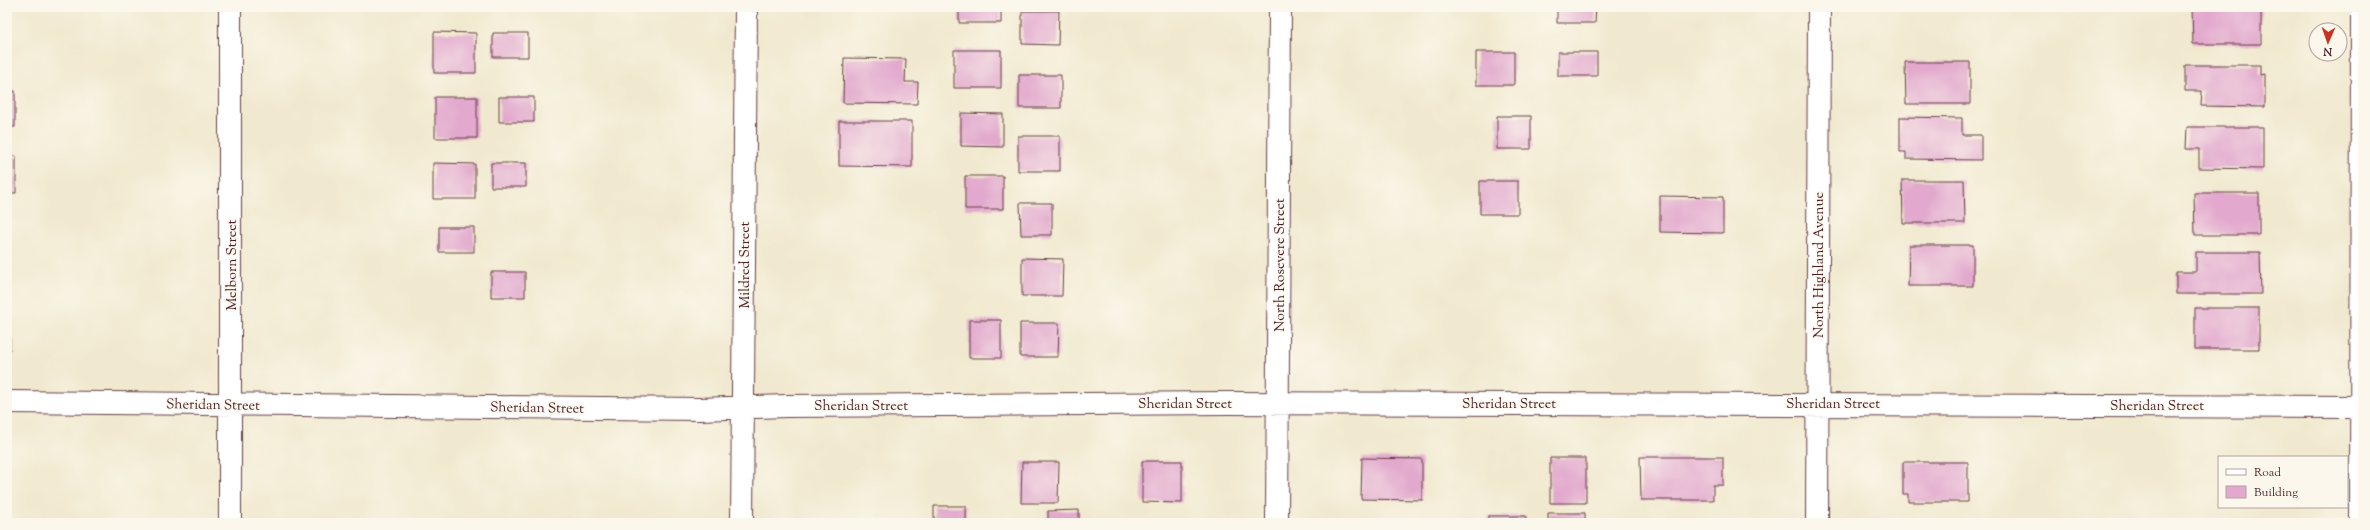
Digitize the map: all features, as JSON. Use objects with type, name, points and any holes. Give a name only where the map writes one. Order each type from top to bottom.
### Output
[{"type":"street","name":"Melborn Street","points":[[230,7],[230,523]]},
{"type":"street","name":"Mildred Street","points":[[742,523],[746,7]]},
{"type":"street","name":"North Rosevere Street","points":[[1277,523],[1280,7]]},
{"type":"street","name":"North Highland Avenue","points":[[1817,523],[1819,7]]},
{"type":"street","points":[[2362,7],[2362,523]]},
{"type":"street","name":"Sheridan Street","points":[[7,402],[691,409],[743,407],[1278,403],[1818,403],[2362,407]]},
{"type":"building","points":[[959,7],[1001,7],[1001,23],[959,23]]},
{"type":"building","points":[[1557,7],[1596,7],[1595,23],[1557,23]]},
{"type":"building","points":[[2192,7],[2261,7],[2261,44],[2193,44]]},
{"type":"building","points":[[1022,11],[1059,11],[1058,45],[1022,44]]},
{"type":"building","points":[[434,32],[476,33],[476,73],[434,73]]},
{"type":"building","points":[[493,33],[528,33],[528,57],[493,57]]},
{"type":"building","points":[[954,50],[1001,50],[1001,88],[954,88]]},
{"type":"building","points":[[1476,52],[1514,52],[1514,85],[1476,85]]},
{"type":"building","points":[[1558,52],[1597,52],[1597,76],[1558,76]]},
{"type":"building","points":[[844,58],[906,59],[905,82],[918,82],[917,104],[843,103]]},
{"type":"building","points":[[1905,62],[1970,62],[1970,104],[1906,104]]},
{"type":"building","points":[[2185,65],[2260,65],[2260,75],[2265,74],[2265,107],[2201,106],[2202,91],[2185,91]]},
{"type":"building","points":[[1019,75],[1061,75],[1061,108],[1019,108]]},
{"type":"building","points":[[7,91],[15,91],[15,127],[7,127]]},
{"type":"building","points":[[435,97],[477,97],[477,138],[435,138]]},
{"type":"building","points":[[499,97],[534,97],[534,122],[499,122]]},
{"type":"building","points":[[961,113],[1003,114],[1003,147],[961,146]]},
{"type":"building","points":[[1497,116],[1531,116],[1531,149],[1497,149]]},
{"type":"building","points":[[1900,117],[1962,118],[1962,135],[1981,135],[1981,160],[1906,159],[1906,152],[1900,152]]},
{"type":"building","points":[[839,121],[912,121],[912,167],[839,166]]},
{"type":"building","points":[[2187,127],[2263,127],[2263,169],[2199,168],[2199,149],[2186,149]]},
{"type":"building","points":[[1018,136],[1060,136],[1060,171],[1018,171]]},
{"type":"building","points":[[7,156],[16,156],[16,193],[7,193]]},
{"type":"building","points":[[433,163],[475,164],[475,199],[433,199]]},
{"type":"building","points":[[491,163],[526,163],[526,187],[491,187]]},
{"type":"building","points":[[965,176],[1003,176],[1003,209],[965,209]]},
{"type":"building","points":[[1902,180],[1964,180],[1965,223],[1903,223]]},
{"type":"building","points":[[1480,181],[1518,181],[1518,214],[1480,214]]},
{"type":"building","points":[[2194,193],[2259,193],[2259,235],[2195,235]]},
{"type":"building","points":[[1660,196],[1723,197],[1723,233],[1660,232]]},
{"type":"building","points":[[1020,203],[1052,203],[1052,235],[1021,235]]},
{"type":"building","points":[[439,227],[474,227],[474,252],[439,252]]},
{"type":"building","points":[[1909,245],[1973,245],[1973,286],[1908,286]]},
{"type":"building","points":[[2196,252],[2260,252],[2261,294],[2176,294],[2176,272],[2196,272]]},
{"type":"building","points":[[1022,258],[1063,259],[1062,296],[1022,296]]},
{"type":"building","points":[[491,272],[525,272],[525,297],[491,297]]},
{"type":"building","points":[[2195,308],[2259,308],[2259,349],[2195,349]]},
{"type":"building","points":[[7,313],[10,313],[10,350],[7,350]]},
{"type":"building","points":[[969,320],[1001,320],[1001,358],[969,358]]},
{"type":"building","points":[[1020,323],[1059,323],[1058,357],[1020,357]]},
{"type":"building","points":[[1640,457],[1723,457],[1723,485],[1713,485],[1713,500],[1641,500]]},
{"type":"building","points":[[1362,458],[1422,459],[1422,500],[1361,499]]},
{"type":"building","points":[[1550,458],[1586,458],[1586,503],[1550,503]]},
{"type":"building","points":[[1142,461],[1182,461],[1182,503],[1142,502]]},
{"type":"building","points":[[1022,462],[1059,462],[1058,503],[1021,503]]},
{"type":"building","points":[[1903,462],[1968,462],[1968,502],[1908,502],[1908,494],[1903,494]]},
{"type":"building","points":[[934,506],[966,506],[966,523],[934,523]]},
{"type":"building","points":[[1079,510],[1079,523],[1048,523],[1048,511]]},
{"type":"building","points":[[1548,513],[1585,513],[1585,523],[1548,523]]},
{"type":"building","points":[[1488,516],[1526,516],[1525,523],[1488,523]]}]
